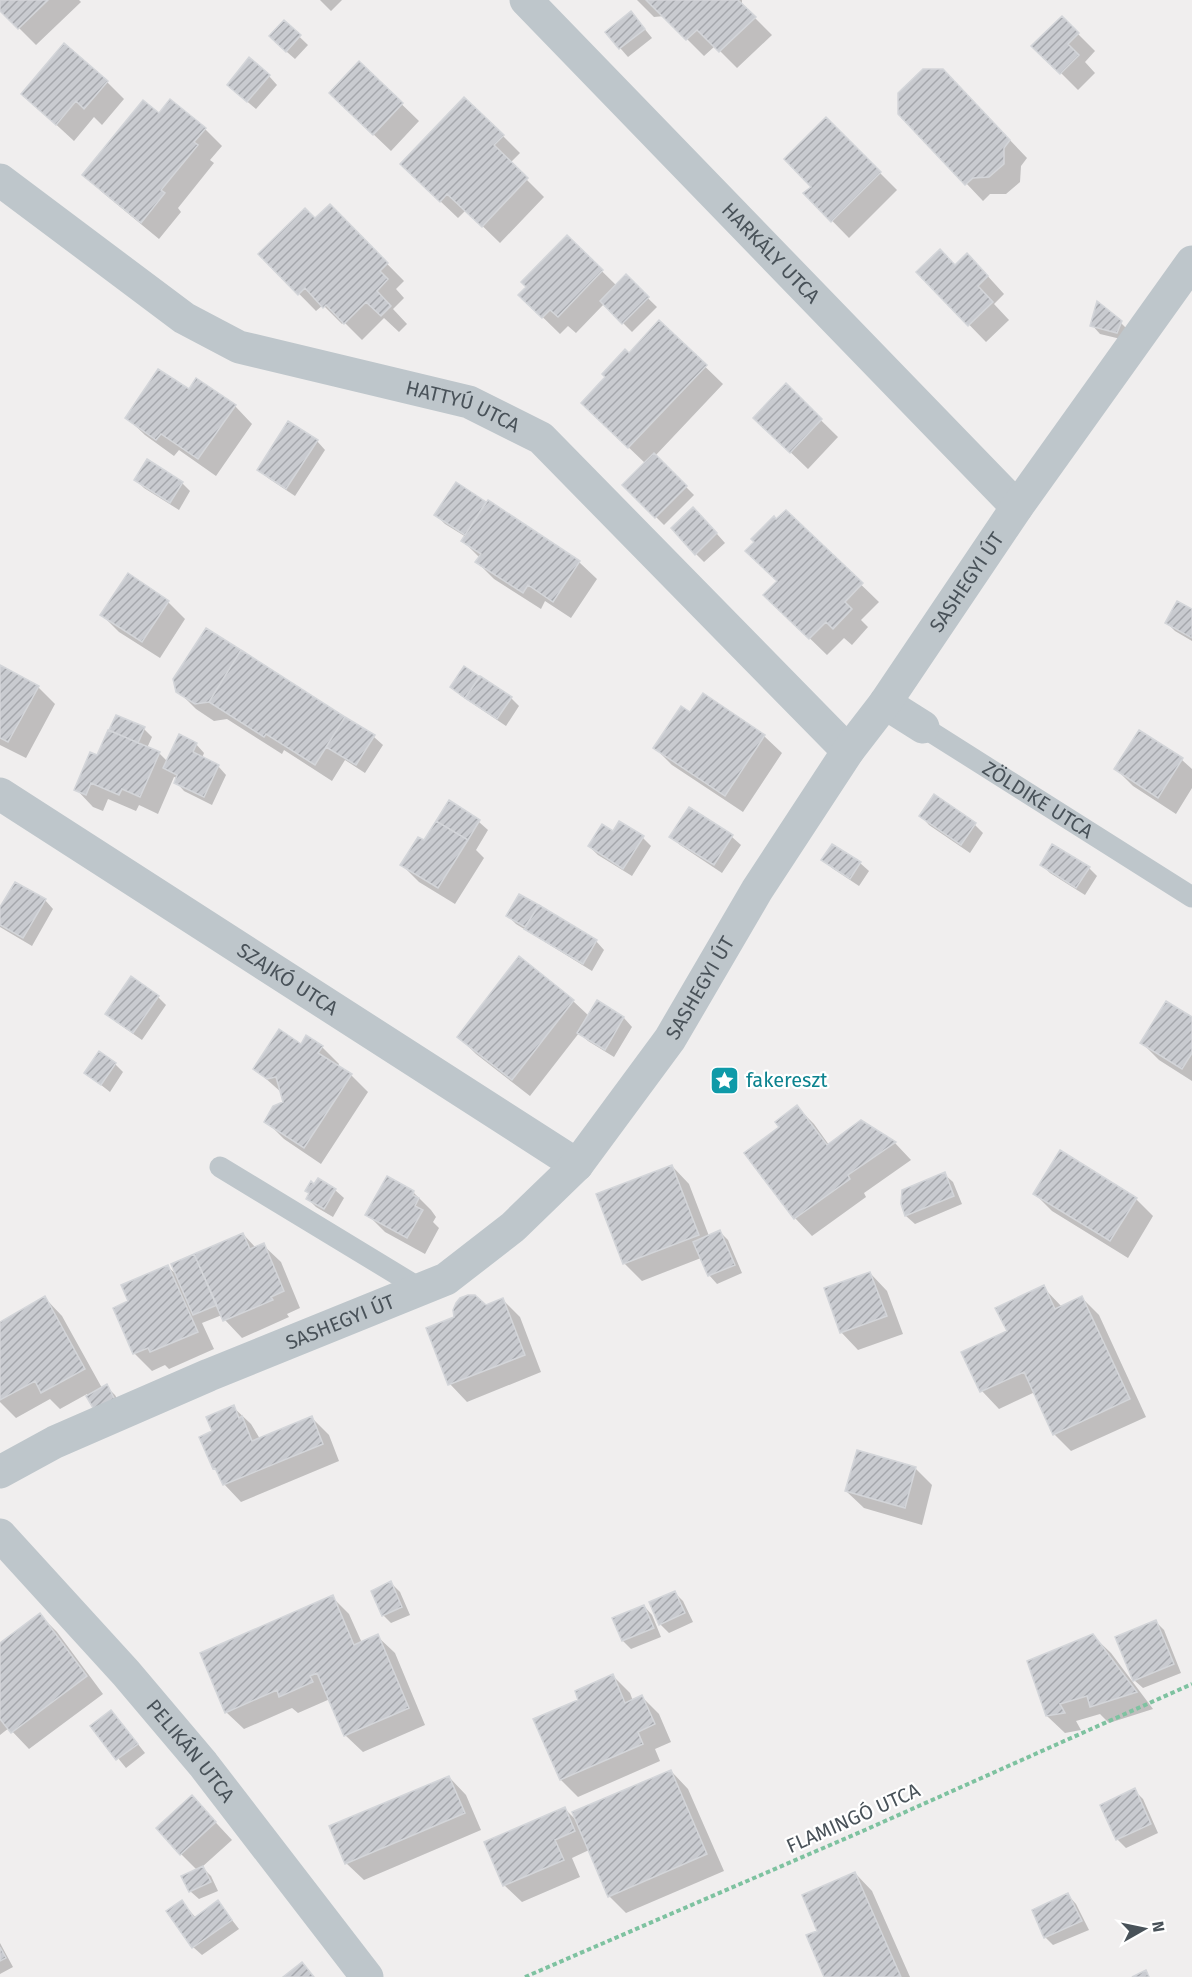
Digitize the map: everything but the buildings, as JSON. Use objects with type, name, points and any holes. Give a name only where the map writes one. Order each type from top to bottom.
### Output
[{"type":"street","name":"HARKÁLY UTCA","points":[[526,0],[1017,507]]},
{"type":"street","name":"HATTYÚ UTCA","points":[[0,180],[184,318],[239,347],[469,402],[541,438],[848,751]]},
{"type":"street","name":"SASHEGYI ÚT","points":[[0,1472],[55,1442],[198,1380],[446,1279],[513,1227],[577,1165],[670,1039],[757,890],[848,751],[885,703],[1017,507],[1192,262]]},
{"type":"street","name":"ZÖLDIKE UTCA","points":[[885,703],[923,728]]},
{"type":"street","name":"SZAJKÓ UTCA","points":[[0,794],[577,1165]]},
{"type":"street","name":"PELIKÁN UTCA","points":[[0,1535],[126,1673],[203,1764],[367,1977]]},
{"type":"lane","name":"ZÖLDIKE UTCA","points":[[923,728],[1192,897]]},
{"type":"lane","points":[[220,1167],[422,1289]]},
{"type":"path","name":"FLAMINGÓ UTCA","points":[[525,1977],[865,1830],[1192,1684]]},
{"type":"place","name":"fakereszt","points":[[725,1080]]}]
